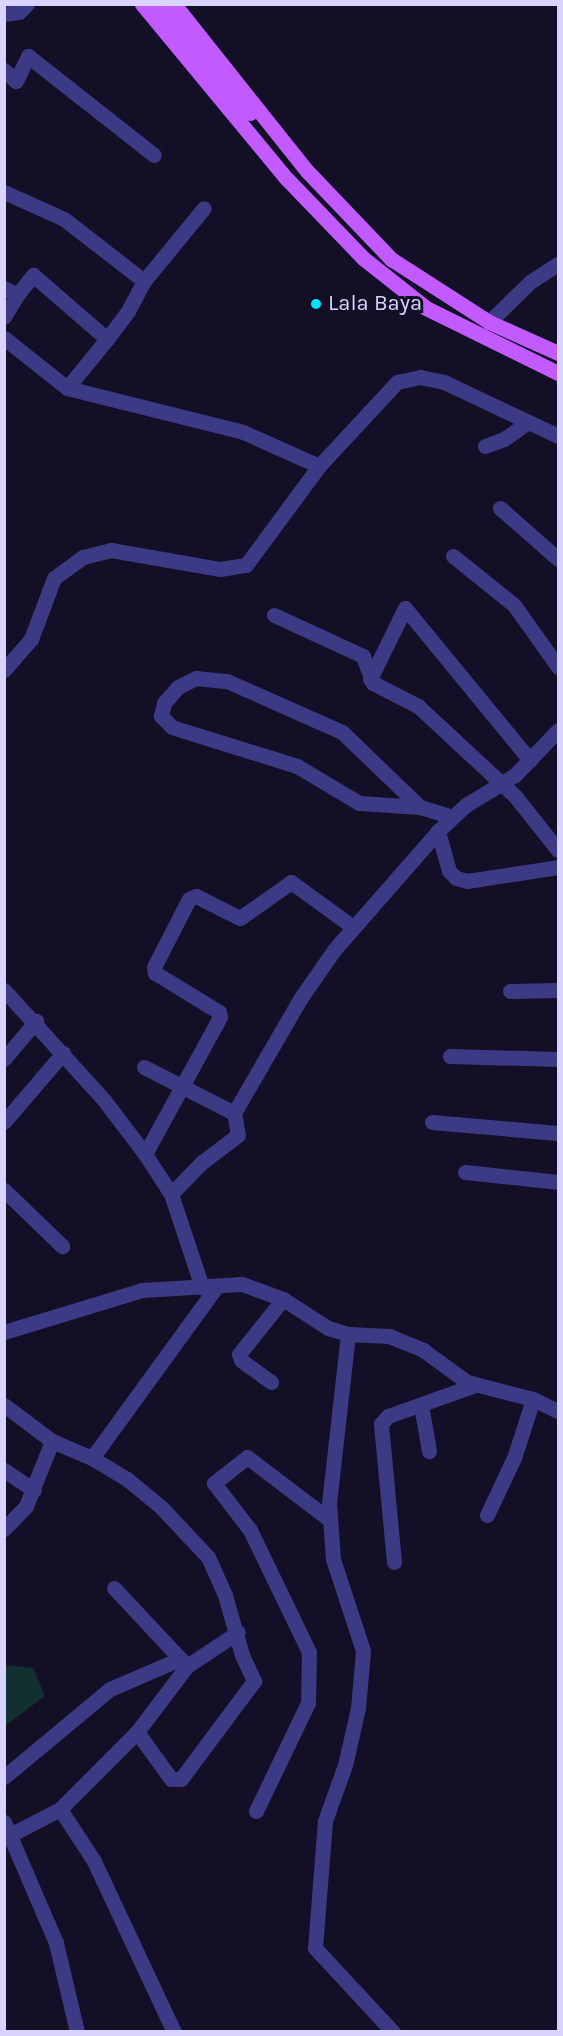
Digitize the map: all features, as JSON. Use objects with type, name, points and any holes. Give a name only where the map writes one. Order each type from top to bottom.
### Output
[{"type":"main road","points":[[142,4],[287,179],[342,239],[426,308],[558,373]]},
{"type":"main road","points":[[156,4],[225,87],[392,259],[489,322],[558,353]]},
{"type":"main road","points":[[174,4],[307,171]]},
{"type":"main road","points":[[225,87],[287,179]]},
{"type":"street","points":[[4,14],[19,12],[27,4]]},
{"type":"street","points":[[4,70],[15,81],[28,56],[154,155]]},
{"type":"street","points":[[4,192],[64,219],[144,281]]},
{"type":"street","points":[[67,388],[128,311],[144,281],[204,208]]},
{"type":"street","points":[[489,322],[530,282],[558,264]]},
{"type":"street","points":[[4,317],[11,292],[33,275],[107,339]]},
{"type":"street","points":[[4,338],[67,388],[243,432],[319,466]]},
{"type":"street","points":[[4,670],[31,639],[54,578],[83,557],[111,550],[220,569],[246,565],[319,466],[390,387],[410,378],[444,382],[558,436]]},
{"type":"street","points":[[485,446],[504,439],[527,423]]},
{"type":"street","points":[[500,508],[558,559]]},
{"type":"street","points":[[453,556],[514,605],[558,667]]},
{"type":"street","points":[[370,679],[405,608],[530,760]]},
{"type":"street","points":[[274,615],[363,656],[370,679],[418,706],[501,784],[558,850]]},
{"type":"street","points":[[420,807],[342,732],[227,681],[196,678],[178,687],[164,703],[161,717],[172,727],[297,766],[359,803],[420,807],[453,817]]},
{"type":"street","points":[[171,1194],[201,1163],[238,1135],[234,1113],[300,999],[353,927],[438,831],[453,817],[501,784],[530,760],[558,730]]},
{"type":"street","points":[[438,831],[449,871],[456,878],[467,881],[558,867]]},
{"type":"street","points":[[145,1154],[220,1017],[219,1012],[155,973],[154,967],[189,899],[196,897],[240,918],[282,884],[291,882],[353,927]]},
{"type":"street","points":[[4,990],[63,1053],[145,1154],[171,1194],[210,1286]]},
{"type":"street","points":[[510,991],[558,990]]},
{"type":"street","points":[[4,1059],[36,1022]]},
{"type":"street","points":[[4,1122],[63,1053]]},
{"type":"street","points":[[450,1056],[558,1059]]},
{"type":"street","points":[[144,1066],[234,1113]]},
{"type":"street","points":[[432,1122],[558,1133]]},
{"type":"street","points":[[465,1172],[558,1182]]},
{"type":"street","points":[[4,1190],[62,1246]]},
{"type":"street","points":[[4,1332],[142,1290],[242,1284],[283,1299],[328,1328],[348,1334],[389,1336],[423,1350],[475,1385],[533,1399],[558,1411]]},
{"type":"street","points":[[92,1458],[210,1286]]},
{"type":"street","points":[[271,1382],[241,1360],[239,1354],[283,1299]]},
{"type":"street","points":[[348,1334],[330,1520],[333,1558],[363,1651],[358,1708],[345,1765],[325,1821],[315,1948],[393,2031]]},
{"type":"street","points":[[394,1562],[381,1424],[388,1416],[475,1385]]},
{"type":"street","points":[[487,1515],[514,1458],[533,1399]]},
{"type":"street","points":[[4,1405],[52,1441],[92,1458],[127,1479],[192,1539],[208,1557],[238,1632],[242,1655],[254,1681],[180,1779],[171,1779],[137,1732]]},
{"type":"street","points":[[421,1405],[429,1451]]},
{"type":"street","points":[[4,1530],[26,1506],[52,1441]]},
{"type":"street","points":[[256,1810],[308,1703],[309,1652],[250,1530],[214,1483],[247,1457],[330,1520]]},
{"type":"street","points":[[4,1470],[34,1490]]},
{"type":"street","points":[[114,1588],[182,1663]]},
{"type":"street","points":[[4,1777],[110,1689],[182,1663],[238,1632]]},
{"type":"street","points":[[77,2031],[56,1943],[6,1829],[60,1809],[137,1732],[182,1663]]},
{"type":"street","points":[[60,1809],[94,1861],[174,2031]]},
{"type":"green space","points":[[5,1665],[33,1668],[45,1696],[5,1726]]},
{"type":"place","name":"Lala Baya","points":[[316,304]]}]
